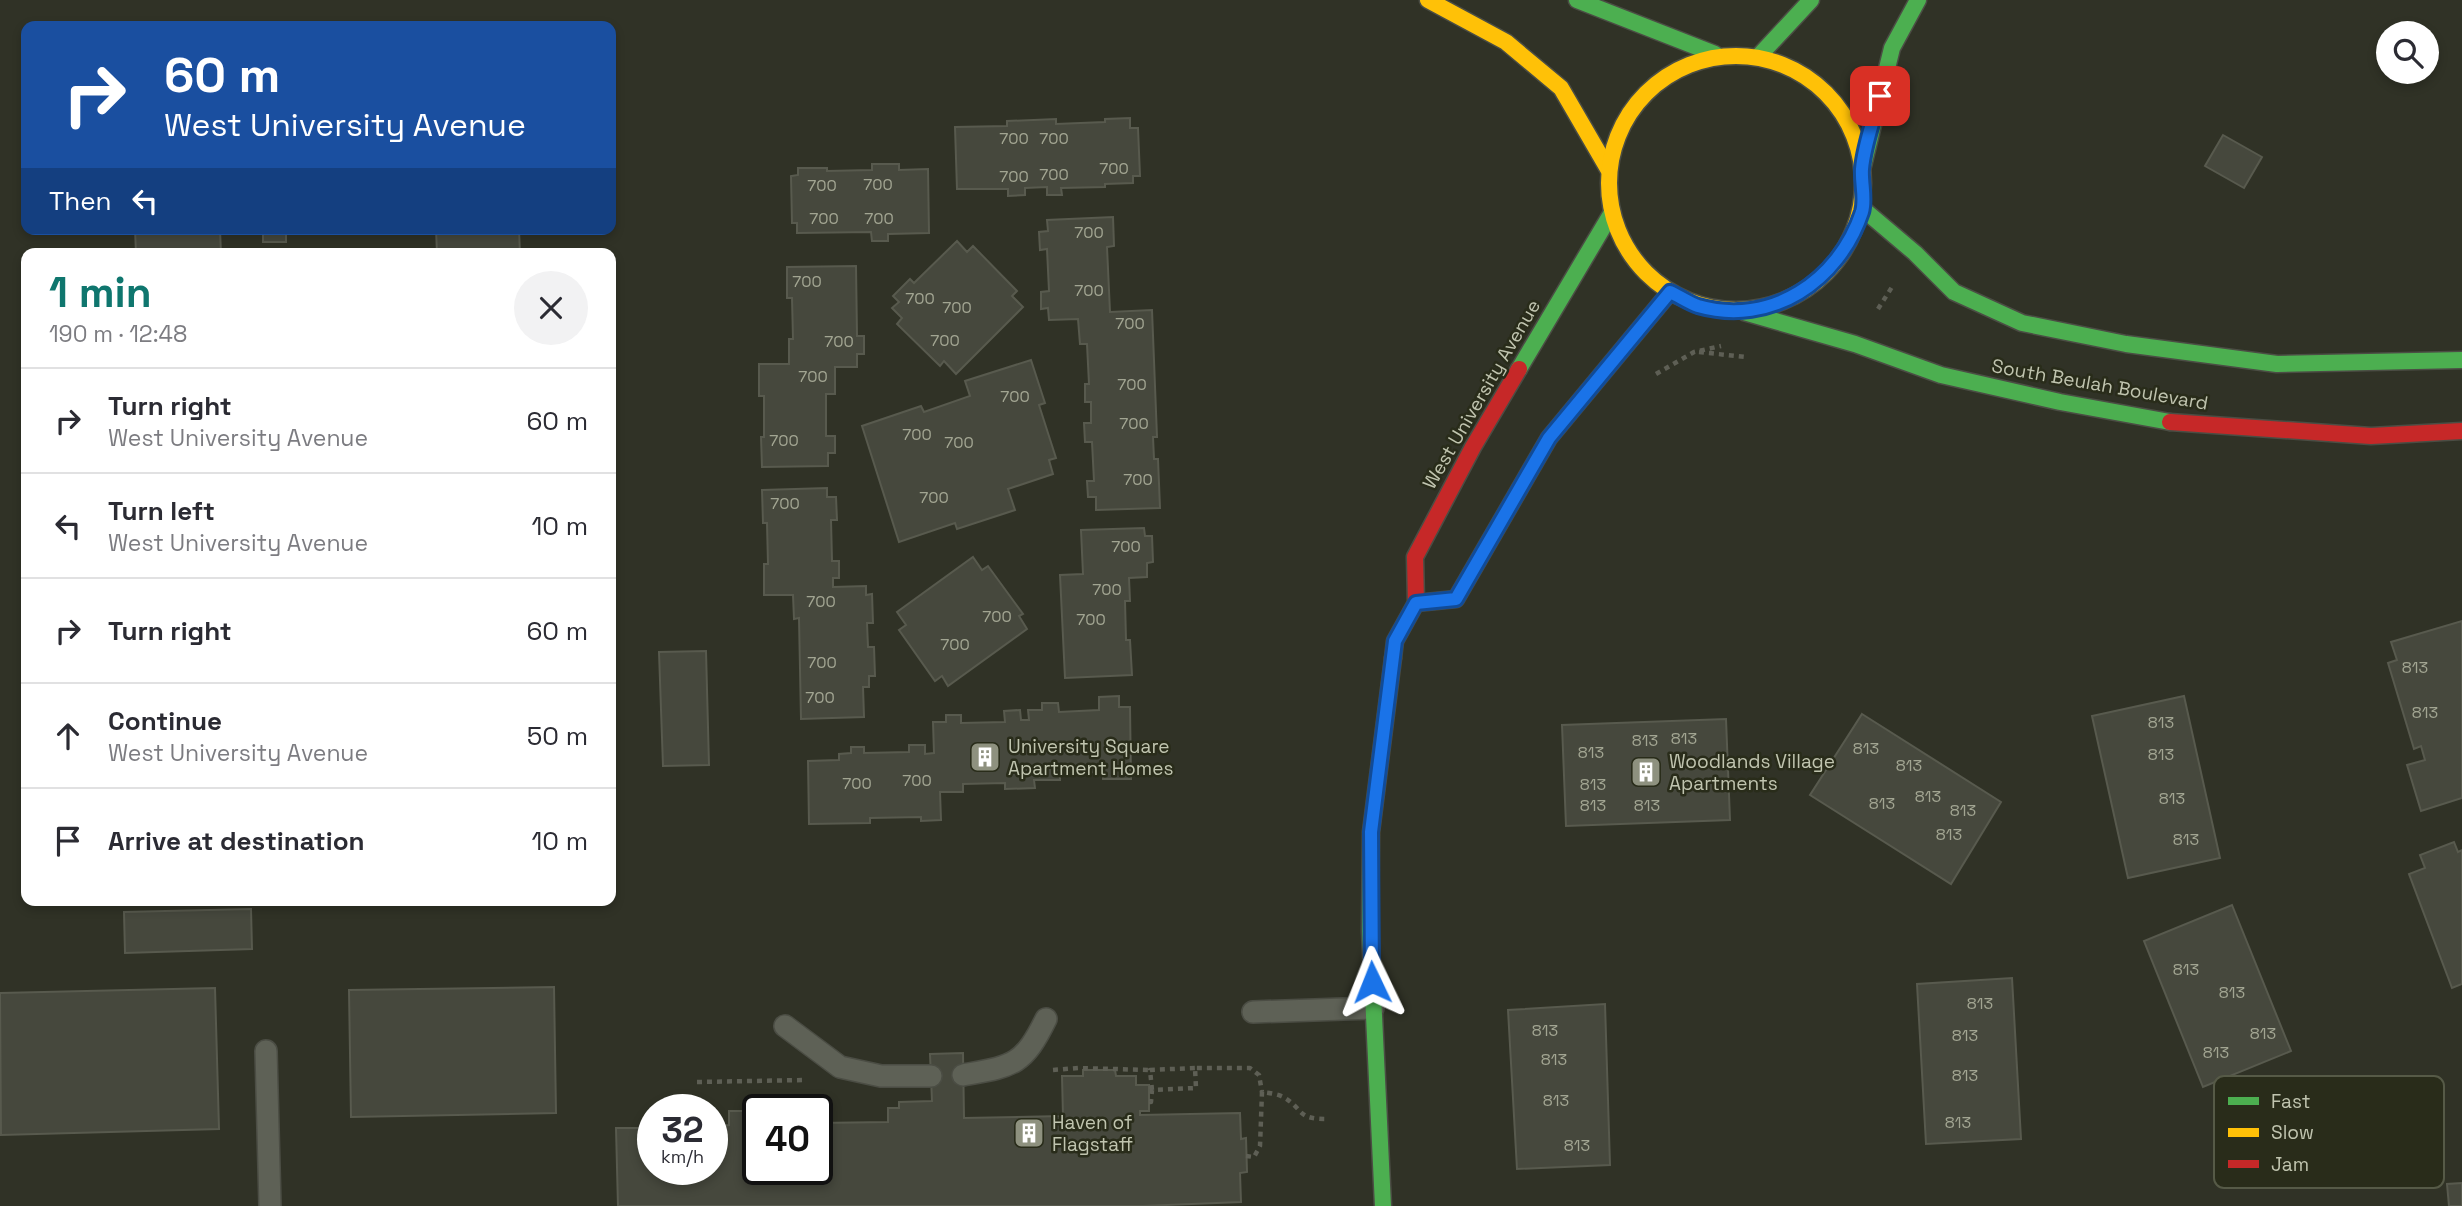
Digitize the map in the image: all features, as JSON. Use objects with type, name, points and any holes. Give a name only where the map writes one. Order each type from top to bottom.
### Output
[{"type":"street","points":[[1428,0],[1506,42],[1561,88],[1608,169]]},
{"type":"street","points":[[1577,0],[1715,54],[1758,57],[1796,70],[1829,95],[1852,128],[1862,168],[1863,209],[1847,246],[1822,278],[1785,302],[1742,312],[1698,306],[1659,286],[1628,254],[1611,214],[1608,169],[1620,127],[1646,91],[1679,68],[1715,54]]},
{"type":"street","points":[[1758,57],[1811,0]]},
{"type":"street","points":[[1862,168],[1892,48],[1918,0]]},
{"type":"street","points":[[1863,209],[1915,253],[1954,292],[2022,323],[2126,344],[2277,364],[2462,360]]},
{"type":"street","name":"West University Avenue","points":[[1416,603],[1415,557],[1473,447],[1611,214]]},
{"type":"street","points":[[1382,1206],[1370,931],[1371,832],[1395,641],[1416,603],[1456,599],[1549,438],[1670,292]]},
{"type":"street","name":"South Beulah Boulevard","points":[[1742,312],[1855,344],[1941,375],[2060,402],[2183,424],[2371,436],[2462,431]]},
{"type":"lane","points":[[1253,1012],[1373,1008]]},
{"type":"lane","points":[[963,1074],[999,1068],[1021,1058],[1046,1019]]},
{"type":"lane","points":[[785,1026],[840,1067],[881,1076],[931,1076]]},
{"type":"lane","points":[[267,1051],[270,1206]]},
{"type":"path","points":[[1855,344],[1915,253]]},
{"type":"path","points":[[1618,355],[1649,379],[1695,352],[1732,343]]},
{"type":"path","points":[[1041,1072],[1078,1068],[1250,1068],[1259,1074],[1262,1092],[1260,1146],[1254,1157],[1246,1156]]},
{"type":"path","points":[[1152,1090],[1196,1088],[1195,1068]]},
{"type":"path","points":[[1149,1102],[1152,1090],[1150,1070]]},
{"type":"path","points":[[1262,1092],[1285,1098],[1301,1114],[1312,1119],[1326,1119]]},
{"type":"building","points":[[1130,118],[1130,128],[1138,128],[1140,176],[1133,176],[1133,183],[1061,188],[1062,195],[1047,195],[1047,187],[1025,188],[1025,195],[1008,196],[1008,189],[957,189],[955,127],[1007,126],[1007,121],[1056,119],[1056,124]]},
{"type":"building","points":[[2223,135],[2262,157],[2244,188],[2205,166]]},
{"type":"building","points":[[872,164],[899,164],[899,170],[928,169],[929,233],[888,234],[888,241],[872,241],[871,232],[797,233],[797,223],[792,223],[791,176],[798,175],[798,168],[827,168],[827,171],[872,170]]},
{"type":"building","points":[[1113,217],[1114,246],[1107,247],[1110,312],[1152,310],[1157,437],[1153,437],[1154,459],[1158,459],[1160,508],[1096,510],[1096,497],[1088,497],[1087,481],[1094,481],[1092,442],[1085,442],[1084,423],[1091,423],[1091,402],[1085,402],[1085,384],[1089,384],[1087,344],[1080,344],[1078,319],[1049,320],[1048,308],[1041,309],[1041,292],[1049,291],[1047,249],[1040,250],[1039,232],[1048,231],[1047,220]]},
{"type":"building","points":[[135,235],[220,235],[221,248],[136,248]]},
{"type":"building","points":[[263,235],[286,235],[286,242],[263,242]]},
{"type":"building","points":[[436,235],[519,235],[520,248],[437,248]]},
{"type":"building","points":[[957,241],[967,252],[973,246],[1017,291],[1012,296],[1023,307],[956,374],[944,361],[940,366],[897,324],[902,318],[892,308],[899,302],[893,296],[910,279],[914,283]]},
{"type":"building","points":[[856,266],[857,336],[864,336],[864,354],[857,354],[857,367],[835,367],[835,394],[826,394],[826,436],[835,436],[835,453],[828,453],[828,466],[762,467],[764,396],[759,396],[759,364],[789,364],[789,339],[793,339],[792,298],[787,298],[787,267]]},
{"type":"building","points":[[1031,360],[1045,403],[1039,405],[1056,458],[1049,460],[1053,474],[1008,489],[1015,510],[957,529],[955,523],[899,542],[862,426],[921,406],[924,412],[970,396],[965,381]]},
{"type":"building","points":[[827,488],[827,497],[836,497],[837,520],[831,520],[832,561],[839,561],[839,578],[833,578],[833,587],[866,586],[866,595],[872,594],[873,623],[867,623],[868,647],[874,647],[875,676],[869,676],[869,687],[863,687],[864,717],[801,719],[799,618],[794,619],[793,595],[764,595],[764,564],[768,564],[767,523],[763,523],[762,490]]},
{"type":"building","name":"University Square Apartment Homes","points":[[1144,528],[1145,536],[1152,536],[1153,562],[1147,563],[1147,577],[1129,578],[1130,601],[1125,601],[1126,640],[1130,640],[1132,675],[1065,678],[1060,575],[1083,574],[1081,530]]},
{"type":"building","points":[[973,557],[982,570],[988,566],[1023,614],[1019,616],[1027,629],[948,686],[942,676],[935,681],[899,630],[906,625],[897,612]]},
{"type":"building","points":[[2462,621],[2462,798],[2421,811],[2407,765],[2425,760],[2421,746],[2414,749],[2388,663],[2397,660],[2391,642]]},
{"type":"building","points":[[706,651],[709,765],[663,766],[659,652]]},
{"type":"building","name":"University Square Apartment Homes","points":[[1119,696],[1119,707],[1130,707],[1131,779],[1103,779],[1103,772],[1060,773],[1060,780],[1034,780],[1035,788],[1005,789],[1005,783],[963,784],[963,792],[940,792],[941,820],[921,821],[921,817],[870,818],[870,823],[809,824],[808,761],[839,760],[839,754],[851,753],[851,747],[864,747],[864,753],[909,752],[909,745],[925,745],[925,754],[934,753],[933,722],[946,722],[946,715],[961,715],[961,723],[1005,722],[1004,711],[1020,710],[1021,720],[1029,720],[1028,710],[1042,710],[1042,703],[1058,703],[1059,712],[1099,710],[1099,697]]},
{"type":"building","points":[[2184,696],[2220,858],[2128,878],[2092,716]]},
{"type":"building","name":"Woodlands Village Apartments","points":[[1862,714],[2001,802],[1951,884],[1810,795]]},
{"type":"building","name":"Woodlands Village Apartments","points":[[1726,719],[1730,820],[1566,826],[1562,725]]},
{"type":"building","points":[[2454,842],[2458,852],[2462,850],[2462,984],[2452,988],[2409,874],[2425,868],[2420,855]]},
{"type":"building","points":[[2232,905],[2291,1051],[2230,1076],[2214,1076],[2214,1082],[2203,1087],[2144,941]]},
{"type":"building","points":[[251,909],[252,949],[125,953],[124,912]]},
{"type":"building","points":[[2012,978],[2021,1139],[1926,1144],[1917,984]]},
{"type":"building","points":[[554,987],[556,1113],[351,1117],[349,990]]},
{"type":"building","points":[[215,988],[219,1129],[1,1135],[0,993]]},
{"type":"building","points":[[1605,1004],[1610,1165],[1517,1169],[1508,1010]]},
{"type":"building","name":"Haven of Flagstaff","points":[[963,1053],[964,1118],[1063,1116],[1062,1076],[1083,1076],[1083,1070],[1115,1070],[1116,1076],[1136,1076],[1136,1085],[1149,1085],[1149,1111],[1140,1111],[1140,1115],[1240,1113],[1241,1139],[1246,1138],[1247,1172],[1240,1173],[1241,1202],[1142,1206],[618,1206],[616,1128],[637,1128],[637,1185],[728,1185],[729,1111],[742,1111],[742,1185],[833,1185],[833,1123],[888,1122],[888,1108],[899,1108],[899,1102],[932,1101],[930,1054]]},
{"type":"building","points":[[2462,1183],[2462,1206],[2449,1206],[2447,1184]]},
{"type":"traffic: fast","points":[[1577,0],[1715,54]]},
{"type":"traffic: fast","points":[[1758,57],[1811,0]]},
{"type":"traffic: fast","points":[[1863,166],[1892,48],[1918,0]]},
{"type":"traffic: fast","points":[[1863,209],[1915,253],[1954,292],[2022,323],[2126,344],[2277,364],[2462,360]]},
{"type":"traffic: fast","points":[[1519,369],[1611,214]]},
{"type":"traffic: fast","points":[[1744,312],[1855,344],[1941,375],[2060,402],[2170,422]]},
{"type":"traffic: fast","points":[[1383,1206],[1370,931],[1371,832],[1393,658]]},
{"type":"traffic: slow","points":[[1428,0],[1506,42],[1561,88],[1608,169]]},
{"type":"traffic: slow","points":[[1724,56],[1748,56],[1785,65],[1807,77],[1826,93],[1842,112],[1854,134],[1861,158],[1863,183],[1861,208],[1854,232],[1842,254],[1826,273],[1807,289],[1785,301],[1748,310],[1724,310],[1687,301],[1665,289],[1638,264],[1618,232],[1614,220],[1609,195],[1609,171],[1618,134],[1630,112],[1655,85],[1687,65],[1699,61],[1724,56]]},
{"type":"traffic: slow","points":[[1416,603],[1456,599],[1549,438],[1670,292]]},
{"type":"traffic: jam","points":[[1393,658],[1395,641],[1416,603],[1415,557],[1473,447],[1519,369]]},
{"type":"traffic: jam","points":[[2170,422],[2371,436],[2462,431]]},
{"type":"place","name":"University Square Apartment Homes","points":[[985,757]]},
{"type":"place","name":"Woodlands Village Apartments","points":[[1646,772]]},
{"type":"place","name":"Haven of Flagstaff","points":[[1029,1133]]},
{"type":"route","points":[[1372,982],[1371,832],[1395,641],[1416,603],[1456,599],[1549,438],[1670,292],[1698,306],[1742,312],[1785,302],[1822,278],[1847,246],[1863,209],[1862,168],[1880,96]]}]
